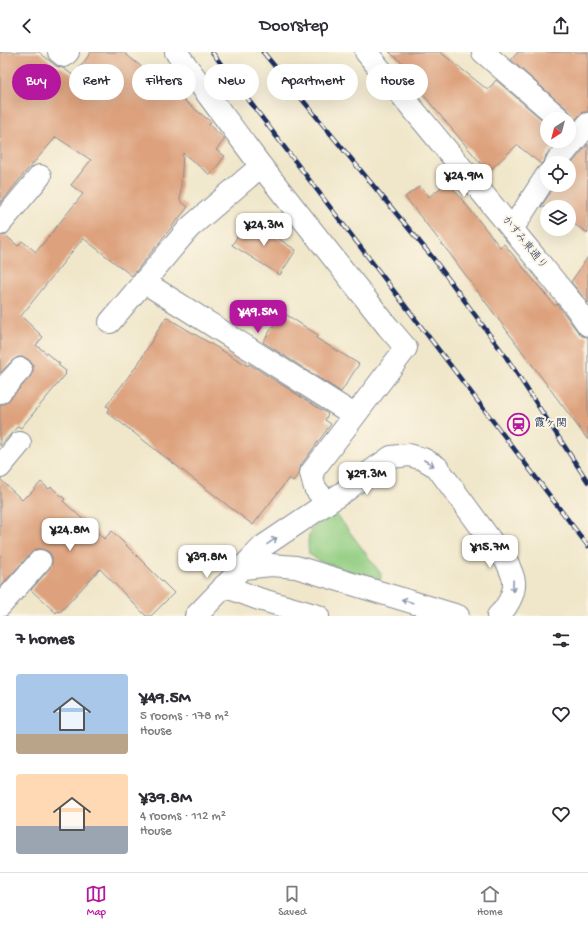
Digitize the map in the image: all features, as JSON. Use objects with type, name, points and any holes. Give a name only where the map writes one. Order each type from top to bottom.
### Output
[{"type":"street","points":[[59,52],[64,56],[68,52]]},
{"type":"street","points":[[176,52],[261,166],[406,348],[354,414],[311,473],[315,488],[327,503]]},
{"type":"street","name":"かすみ東通り","points":[[366,52],[574,305],[588,325]]},
{"type":"street","points":[[492,55],[553,112]]},
{"type":"street","points":[[561,156],[579,128]]},
{"type":"street","points":[[110,322],[189,228],[261,166]]},
{"type":"street","points":[[0,224],[40,176]]},
{"type":"street","points":[[512,229],[540,186]]},
{"type":"street","points":[[144,282],[354,414]]},
{"type":"street","points":[[0,392],[22,369]]},
{"type":"street","points":[[0,467],[20,442]]},
{"type":"street","points":[[196,616],[262,547],[348,489],[391,457],[409,455],[424,459],[437,467],[508,564],[514,582],[513,592],[503,612],[498,616]]},
{"type":"street","points":[[0,606],[40,561]]},
{"type":"street","points":[[243,568],[271,565],[296,567],[458,616]]},
{"type":"street","points":[[224,586],[259,599],[318,616]]},
{"type":"green space","points":[[334,514],[338,516],[381,574],[381,579],[378,581],[319,561],[309,554],[308,538],[312,529]]},
{"type":"building","points":[[0,52],[39,52],[54,64],[12,64],[12,100],[61,100],[61,67],[69,72],[69,100],[124,100],[124,64],[82,64],[91,52],[123,52],[138,64],[132,64],[132,100],[183,100],[211,122],[209,125],[225,139],[216,150],[225,156],[210,175],[183,153],[180,201],[188,207],[132,276],[83,238],[21,316],[43,337],[36,345],[60,364],[58,365],[66,371],[66,374],[21,428],[18,426],[0,446],[0,404],[4,404],[9,400],[30,377],[33,371],[33,365],[24,357],[18,357],[0,373],[0,236],[5,235],[18,246],[22,241],[36,252],[83,194],[71,185],[91,160],[56,137],[0,204]]},
{"type":"building","points":[[389,52],[440,52],[488,90],[496,80],[540,118],[540,148],[552,148],[546,156],[540,156],[540,163],[517,145],[488,172],[428,100],[428,64],[404,64]]},
{"type":"building","points":[[518,52],[588,52],[588,112],[583,112],[576,120],[576,112],[570,112],[511,60]]},
{"type":"building","points":[[588,144],[588,233],[576,225],[576,200],[545,200],[551,192],[576,192],[576,159]]},
{"type":"building","points":[[448,182],[500,247],[504,244],[555,306],[557,304],[578,332],[582,336],[588,337],[588,440],[450,254],[405,197],[420,186],[429,197]]},
{"type":"building","points":[[248,219],[296,250],[280,275],[232,245]]},
{"type":"building","points":[[588,257],[588,303],[571,282]]},
{"type":"building","points":[[282,312],[318,335],[316,338],[359,364],[341,392],[263,342]]},
{"type":"building","points":[[166,317],[248,366],[249,364],[328,414],[325,420],[331,424],[301,465],[299,474],[293,481],[289,478],[253,525],[107,412],[110,408],[106,406],[138,364]]},
{"type":"building","points":[[0,479],[22,500],[27,495],[28,496],[41,482],[49,489],[51,487],[65,499],[63,501],[104,539],[112,531],[174,593],[151,616],[146,616],[100,569],[60,612],[57,611],[56,613],[31,590],[52,564],[52,557],[49,552],[42,549],[36,549],[31,553],[0,587]]},
{"type":"railway","points":[[212,52],[588,546]]},
{"type":"railway","points":[[263,52],[433,258],[506,357],[588,482]]},
{"type":"place","name":"霞ヶ関","points":[[518,424]]}]
